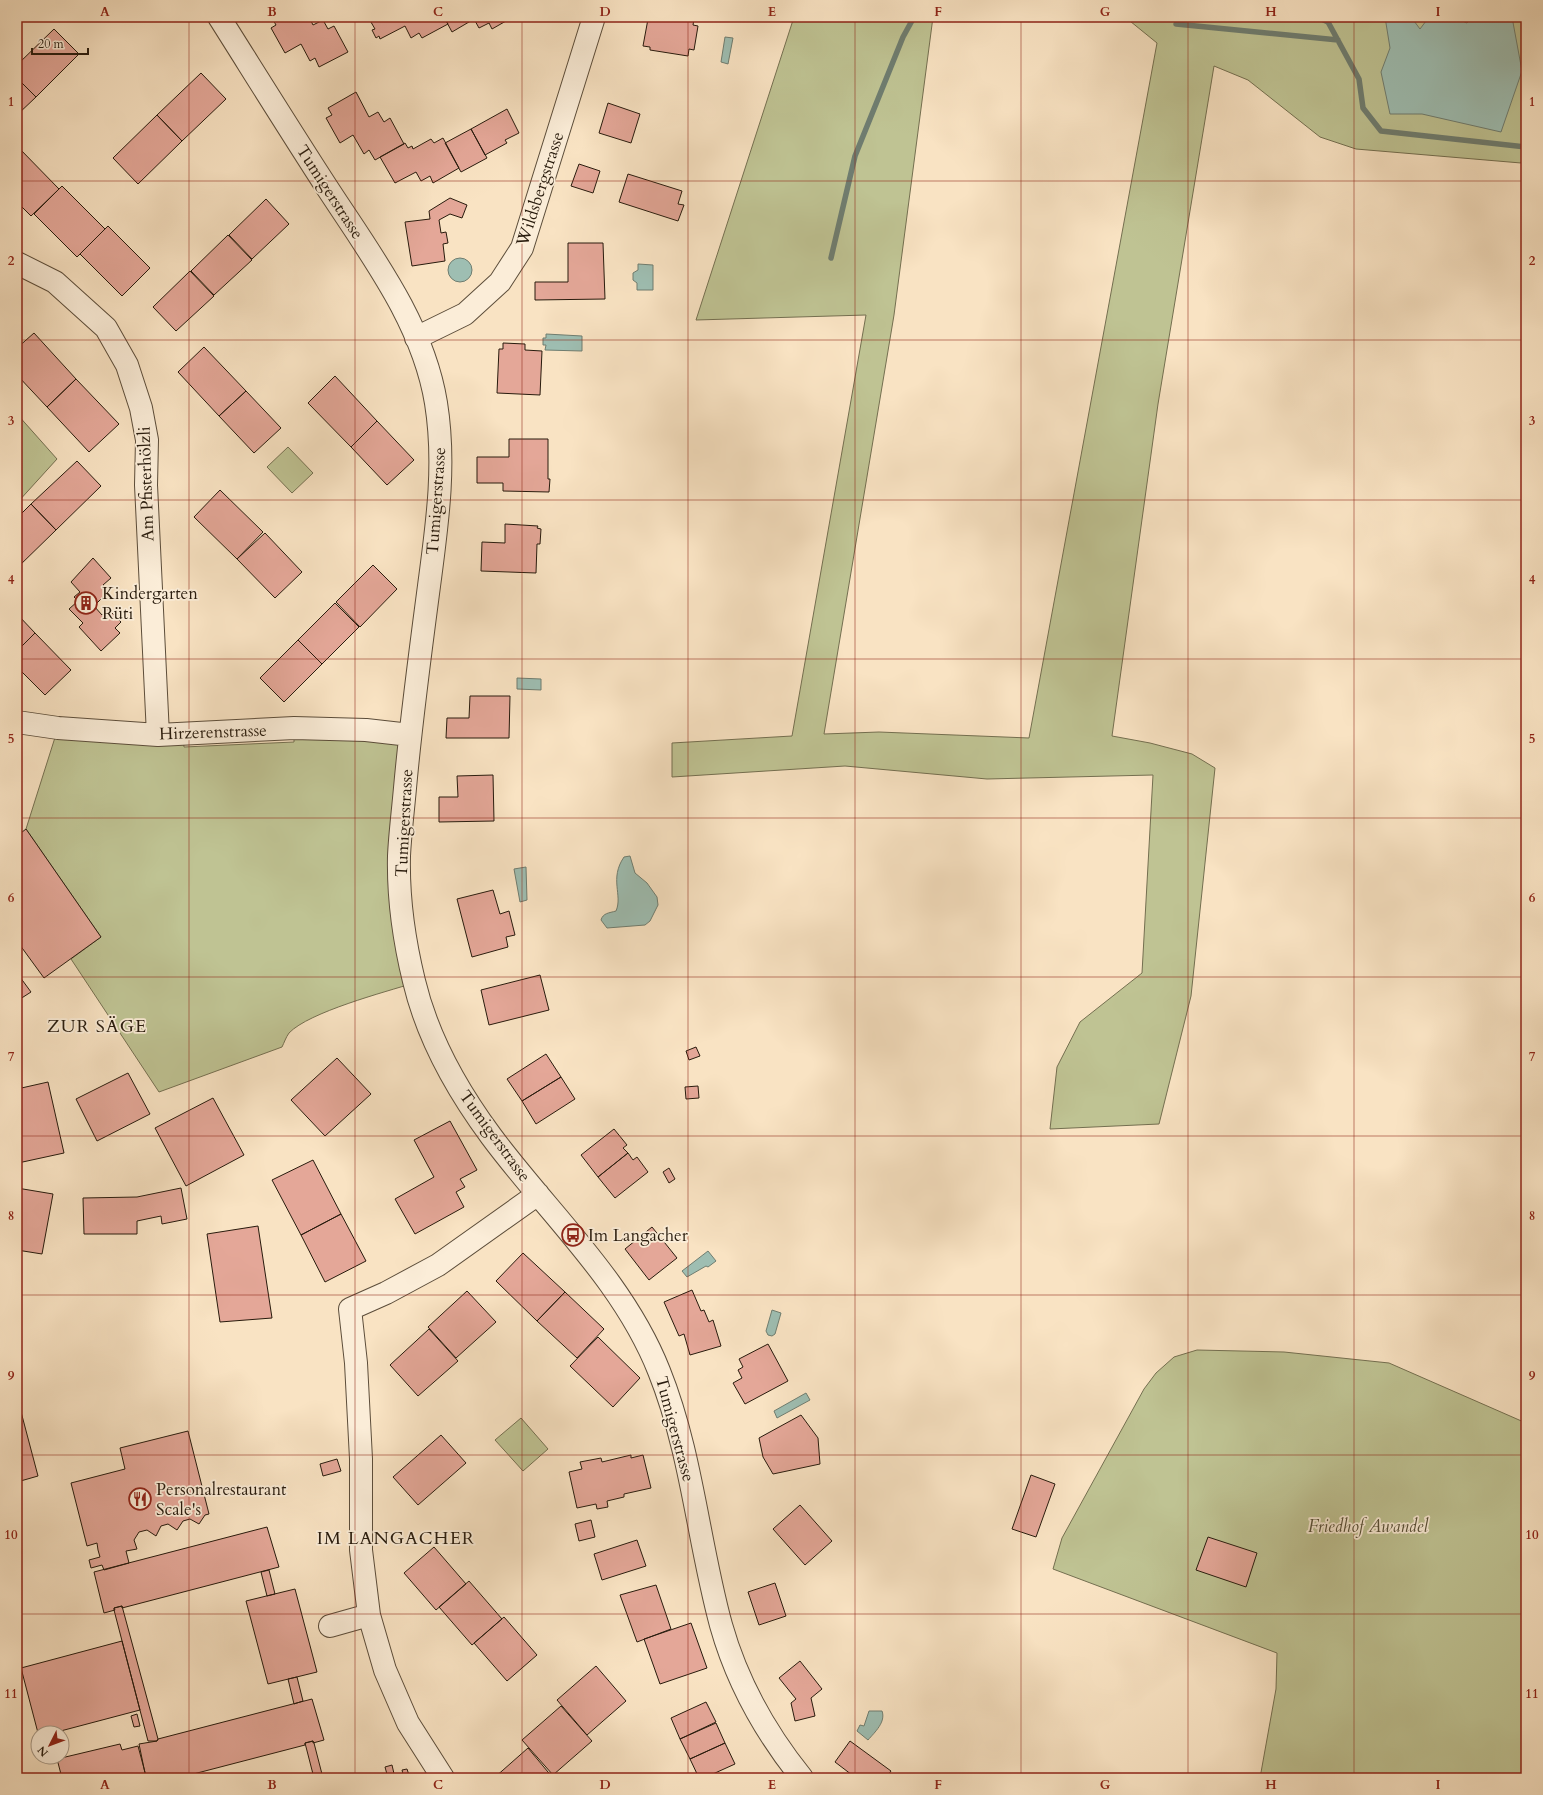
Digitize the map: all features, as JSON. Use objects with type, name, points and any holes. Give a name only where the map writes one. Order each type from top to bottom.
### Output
[{"type":"street","name":"Tumigerstrasse","points":[[219,17],[390,286],[416,338],[429,373],[436,401],[442,451],[439,504],[410,735],[399,856],[402,922],[414,983],[440,1053],[469,1104],[491,1137],[567,1227],[607,1280],[639,1331],[658,1367],[680,1434],[712,1590],[724,1635],[738,1674],[759,1718],[783,1755],[802,1778]]},
{"type":"street","name":"Wildsbergstrasse","points":[[416,338],[465,314],[500,282],[522,248],[594,17]]},
{"type":"street","name":"Am Pfisterhölzli","points":[[17,263],[55,282],[106,328],[127,365],[141,408],[147,440],[146,485],[158,735]]},
{"type":"street","name":"Hirzerenstrasse","points":[[17,722],[58,728],[158,735],[294,728],[366,730],[410,735]]},
{"type":"street","points":[[443,1778],[408,1723],[385,1670],[369,1615],[361,1550],[362,1459],[356,1363],[350,1309],[386,1293],[438,1265],[538,1194]]},
{"type":"street","points":[[330,1626],[369,1615]]},
{"type":"green space","points":[[794,17],[933,17],[894,315],[824,734],[879,732],[1029,738],[1157,43],[1125,17],[1526,17],[1526,139],[1521,163],[1356,149],[1320,137],[1248,80],[1214,66],[1158,404],[1112,736],[1150,743],[1192,754],[1215,768],[1191,996],[1159,1124],[1050,1129],[1057,1067],[1080,1022],[1142,973],[1153,775],[987,779],[845,766],[672,777],[672,743],[792,736],[866,315],[696,320]]},
{"type":"green space","points":[[17,414],[57,459],[17,503]]},
{"type":"green space","points":[[288,447],[313,473],[292,493],[267,467]]},
{"type":"green space","points":[[58,728],[183,734],[184,747],[294,742],[294,728],[410,735],[399,856],[414,983],[330,1010],[299,1025],[289,1033],[282,1047],[159,1092],[71,959],[101,937],[26,829]]},
{"type":"green space","name":"Friedhof Awandel","points":[[1197,1350],[1284,1352],[1389,1363],[1526,1423],[1526,1778],[1260,1778],[1276,1689],[1277,1653],[1053,1569],[1062,1538],[1144,1389],[1156,1373],[1174,1357]]},
{"type":"green space","points":[[521,1418],[548,1449],[523,1471],[495,1440]]},
{"type":"shaded area","points":[[1385,17],[1411,17],[1420,29],[1429,17],[1454,17],[1467,23],[1472,17],[1512,17],[1522,71],[1501,132],[1422,114],[1390,114],[1381,72],[1390,48]]},
{"type":"shaded area","points":[[725,37],[733,38],[728,64],[721,62]]},
{"type":"shaded area","points":[[460,258],[465,259],[471,265],[471,275],[465,281],[460,282],[455,281],[449,275],[448,270],[449,265],[455,259]]},
{"type":"shaded area","points":[[638,264],[653,265],[653,290],[637,290],[637,283],[633,280],[633,273],[638,270]]},
{"type":"shaded area","points":[[546,334],[582,336],[582,351],[545,350],[546,345],[543,345],[543,338],[546,338]]},
{"type":"shaded area","points":[[517,678],[541,679],[541,690],[517,689]]},
{"type":"shaded area","points":[[630,856],[635,873],[647,883],[657,897],[658,905],[650,921],[645,925],[607,928],[601,920],[605,915],[616,911],[618,905],[617,872],[624,857]]},
{"type":"shaded area","points":[[526,867],[527,900],[520,902],[514,869]]},
{"type":"shaded area","points":[[708,1251],[716,1261],[708,1267],[706,1266],[687,1277],[682,1271]]},
{"type":"shaded area","points":[[772,1310],[781,1313],[775,1334],[772,1336],[768,1335],[766,1331]]},
{"type":"shaded area","points":[[806,1393],[810,1400],[777,1418],[774,1411]]},
{"type":"shaded area","points":[[869,1711],[882,1711],[883,1715],[879,1727],[868,1740],[857,1731],[860,1725],[864,1726]]},
{"type":"building","points":[[309,17],[313,25],[323,20],[328,29],[334,26],[348,52],[319,67],[315,58],[310,61],[301,44],[285,53],[271,28],[276,25],[272,18]]},
{"type":"building","points":[[368,17],[444,17],[448,24],[422,38],[419,33],[411,38],[405,26],[380,39],[379,36],[376,38],[372,30],[375,29]]},
{"type":"building","points":[[444,17],[513,17],[492,29],[489,23],[479,28],[474,19],[452,32]]},
{"type":"building","points":[[657,17],[694,19],[693,25],[698,26],[694,50],[689,49],[688,56],[650,50],[650,47],[643,46],[648,19],[657,20]]},
{"type":"building","points":[[54,29],[79,54],[36,97],[17,78],[17,65]]},
{"type":"building","points":[[201,73],[226,99],[182,141],[157,115]]},
{"type":"building","points":[[17,78],[36,97],[17,115]]},
{"type":"building","points":[[356,92],[369,117],[378,112],[384,122],[390,118],[404,144],[375,160],[369,150],[364,154],[353,135],[340,143],[326,118],[332,115],[328,108]]},
{"type":"building","points":[[608,103],[640,114],[631,143],[599,133]]},
{"type":"building","points":[[507,109],[519,133],[505,140],[507,143],[485,155],[471,129]]},
{"type":"building","points":[[157,115],[182,141],[138,184],[113,158]]},
{"type":"building","points":[[471,129],[487,158],[461,172],[445,143]]},
{"type":"building","points":[[443,138],[459,168],[433,183],[430,176],[421,181],[416,172],[395,183],[380,157],[405,143],[408,148],[412,146],[413,149],[431,139],[434,143]]},
{"type":"building","points":[[17,146],[59,189],[31,216],[17,202]]},
{"type":"building","points":[[579,164],[600,171],[593,193],[571,186]]},
{"type":"building","points":[[628,174],[682,191],[678,204],[684,205],[678,221],[619,202]]},
{"type":"building","points":[[62,186],[105,229],[77,257],[34,214]]},
{"type":"building","points":[[450,198],[467,205],[462,218],[450,214],[439,220],[441,233],[446,232],[448,243],[443,244],[445,261],[412,266],[405,222],[430,219],[429,211]]},
{"type":"building","points":[[266,199],[289,224],[252,259],[229,235]]},
{"type":"building","points":[[108,226],[150,268],[122,296],[80,254]]},
{"type":"building","points":[[228,235],[252,260],[214,295],[191,271]]},
{"type":"building","points":[[568,243],[603,243],[605,299],[535,300],[535,282],[568,282]]},
{"type":"building","points":[[190,271],[214,296],[176,331],[153,307]]},
{"type":"building","points":[[34,333],[76,379],[47,407],[17,375],[17,348]]},
{"type":"building","points":[[503,343],[525,344],[525,350],[542,351],[540,395],[497,393],[499,349],[503,349]]},
{"type":"building","points":[[204,347],[246,391],[219,416],[178,372]]},
{"type":"building","points":[[335,376],[377,421],[351,447],[308,403]]},
{"type":"building","points":[[76,379],[119,424],[89,452],[47,407]]},
{"type":"building","points":[[246,391],[281,428],[254,453],[219,416]]},
{"type":"building","points":[[377,421],[414,460],[387,485],[351,447]]},
{"type":"building","points":[[509,439],[548,439],[548,479],[550,479],[549,492],[503,491],[503,483],[477,483],[477,457],[509,457]]},
{"type":"building","points":[[77,461],[101,486],[56,530],[31,504]]},
{"type":"building","points":[[220,490],[263,532],[237,559],[194,517]]},
{"type":"building","points":[[31,504],[56,530],[17,568],[17,518]]},
{"type":"building","points":[[505,524],[538,526],[537,528],[541,529],[540,544],[537,544],[536,573],[481,571],[482,542],[505,543]]},
{"type":"building","points":[[265,533],[302,572],[275,598],[237,559]]},
{"type":"building","name":"Kindergarten Rüti","points":[[93,558],[111,578],[103,585],[109,591],[94,606],[102,615],[108,609],[121,622],[115,628],[120,633],[101,651],[79,627],[83,623],[69,609],[78,601],[74,597],[80,592],[71,582]]},
{"type":"building","points":[[373,565],[397,589],[360,627],[336,602]]},
{"type":"building","points":[[335,603],[359,627],[322,664],[298,640]]},
{"type":"building","points":[[17,614],[35,633],[17,651]]},
{"type":"building","points":[[35,633],[71,670],[45,695],[17,667],[17,651]]},
{"type":"building","points":[[298,640],[322,664],[284,702],[260,678]]},
{"type":"building","points":[[470,696],[510,696],[509,738],[446,738],[447,718],[469,718]]},
{"type":"building","points":[[493,775],[494,821],[439,822],[439,797],[458,797],[457,776]]},
{"type":"building","points":[[26,829],[101,937],[44,978],[17,941],[17,836]]},
{"type":"building","points":[[493,890],[500,914],[509,911],[515,935],[506,937],[508,947],[472,957],[457,899]]},
{"type":"building","points":[[17,973],[31,992],[17,1001]]},
{"type":"building","points":[[540,975],[549,1010],[489,1025],[481,990]]},
{"type":"building","points":[[696,1047],[700,1056],[689,1060],[686,1051]]},
{"type":"building","points":[[546,1054],[561,1077],[522,1101],[507,1079]]},
{"type":"building","points":[[337,1058],[371,1094],[325,1136],[291,1100]]},
{"type":"building","points":[[128,1073],[150,1114],[97,1141],[76,1099]]},
{"type":"building","points":[[561,1077],[575,1099],[536,1124],[522,1101]]},
{"type":"building","points":[[48,1082],[64,1153],[18,1163],[17,1089]]},
{"type":"building","points":[[698,1086],[699,1098],[686,1099],[685,1087]]},
{"type":"building","points":[[213,1098],[244,1155],[186,1186],[155,1128]]},
{"type":"building","points":[[450,1121],[477,1170],[460,1179],[465,1187],[456,1192],[464,1207],[415,1234],[395,1199],[434,1177],[414,1140]]},
{"type":"building","points":[[614,1129],[627,1145],[623,1148],[628,1153],[598,1177],[581,1155]]},
{"type":"building","points":[[628,1153],[633,1160],[637,1157],[648,1172],[615,1198],[598,1177]]},
{"type":"building","points":[[313,1160],[341,1214],[301,1235],[272,1180]]},
{"type":"building","points":[[669,1168],[675,1179],[669,1183],[663,1172]]},
{"type":"building","points":[[17,1188],[53,1194],[42,1254],[17,1250]]},
{"type":"building","points":[[181,1188],[187,1219],[162,1224],[161,1216],[137,1221],[137,1234],[84,1234],[83,1198],[137,1197]]},
{"type":"building","points":[[341,1214],[366,1261],[325,1282],[301,1235]]},
{"type":"building","points":[[258,1226],[272,1318],[220,1322],[207,1234]]},
{"type":"building","points":[[652,1227],[677,1258],[649,1280],[625,1249]]},
{"type":"building","points":[[523,1253],[565,1292],[537,1321],[496,1281]]},
{"type":"building","points":[[692,1290],[701,1311],[704,1310],[709,1322],[713,1320],[721,1346],[690,1355],[684,1334],[679,1336],[664,1302]]},
{"type":"building","points":[[467,1291],[496,1322],[456,1358],[428,1327]]},
{"type":"building","points":[[565,1292],[604,1329],[577,1358],[537,1321]]},
{"type":"building","points":[[429,1329],[458,1361],[418,1396],[390,1365]]},
{"type":"building","points":[[598,1337],[640,1378],[613,1407],[570,1366]]},
{"type":"building","points":[[768,1344],[788,1381],[745,1404],[733,1383],[742,1378],[738,1370],[743,1367],[739,1359]]},
{"type":"building","points":[[20,1408],[38,1476],[17,1482],[17,1409]]},
{"type":"building","points":[[801,1415],[818,1438],[820,1464],[773,1474],[763,1457],[759,1438]]},
{"type":"building","name":"Personalrestaurant Scale's","points":[[188,1431],[209,1514],[205,1515],[199,1524],[190,1519],[183,1521],[177,1530],[168,1524],[161,1526],[156,1536],[147,1530],[139,1532],[134,1540],[137,1549],[126,1551],[129,1563],[104,1570],[102,1565],[91,1568],[89,1560],[100,1557],[97,1543],[87,1546],[71,1483],[125,1469],[120,1448]]},
{"type":"building","points":[[441,1435],[466,1463],[418,1505],[393,1477]]},
{"type":"building","points":[[631,1455],[631,1458],[643,1455],[651,1488],[624,1494],[624,1497],[607,1501],[608,1507],[597,1509],[596,1504],[577,1508],[569,1472],[582,1469],[580,1462],[601,1458],[602,1462]]},
{"type":"building","points":[[337,1459],[341,1471],[323,1476],[320,1464]]},
{"type":"building","points":[[1031,1475],[1055,1484],[1036,1537],[1012,1529]]},
{"type":"building","points":[[800,1505],[832,1541],[805,1565],[773,1529]]},
{"type":"building","points":[[591,1520],[595,1537],[579,1541],[575,1524]]},
{"type":"building","points":[[267,1527],[279,1567],[122,1608],[122,1606],[114,1608],[115,1610],[104,1613],[94,1572]]},
{"type":"building","points":[[1208,1537],[1257,1553],[1246,1587],[1196,1570]]},
{"type":"building","points":[[637,1540],[646,1566],[602,1580],[594,1554]]},
{"type":"building","points":[[434,1547],[466,1584],[436,1610],[404,1573]]},
{"type":"building","points":[[269,1570],[275,1594],[267,1596],[261,1572]]},
{"type":"building","points":[[469,1581],[502,1619],[472,1645],[439,1607]]},
{"type":"building","points":[[775,1583],[786,1616],[759,1625],[748,1592]]},
{"type":"building","points":[[656,1585],[671,1629],[637,1642],[620,1595]]},
{"type":"building","points":[[295,1589],[317,1672],[268,1684],[246,1601]]},
{"type":"building","points":[[122,1606],[158,1739],[157,1741],[148,1741],[114,1610],[114,1608]]},
{"type":"building","points":[[504,1617],[537,1655],[507,1681],[474,1643]]},
{"type":"building","points":[[691,1623],[707,1668],[660,1684],[644,1639]]},
{"type":"building","points":[[122,1641],[140,1710],[70,1729],[70,1725],[36,1725],[21,1668]]},
{"type":"building","points":[[800,1661],[822,1689],[811,1698],[815,1716],[795,1721],[791,1703],[796,1699],[779,1678]]},
{"type":"building","points":[[596,1666],[626,1701],[587,1735],[557,1700]]},
{"type":"building","points":[[297,1677],[303,1701],[294,1704],[288,1679]]},
{"type":"building","points":[[312,1699],[324,1740],[313,1743],[313,1741],[305,1743],[305,1745],[178,1778],[146,1778],[139,1744],[157,1741],[158,1739]]},
{"type":"building","points":[[706,1702],[716,1722],[680,1739],[671,1718]]},
{"type":"building","points":[[561,1706],[592,1741],[553,1775],[522,1740]]},
{"type":"building","points":[[137,1714],[140,1726],[134,1727],[131,1716]]},
{"type":"building","points":[[716,1723],[725,1743],[690,1759],[680,1739]]},
{"type":"building","points":[[313,1741],[323,1778],[314,1778],[305,1743]]},
{"type":"building","points":[[850,1741],[891,1771],[886,1778],[856,1778],[835,1762]]},
{"type":"building","points":[[725,1743],[735,1764],[704,1778],[699,1778],[690,1759]]},
{"type":"building","points":[[120,1744],[122,1750],[138,1746],[146,1776],[140,1778],[62,1778],[59,1765],[70,1765],[70,1756]]},
{"type":"building","points":[[528,1748],[553,1778],[494,1778]]},
{"type":"building","points":[[392,1765],[395,1778],[388,1778],[385,1767]]},
{"type":"building","points":[[407,1769],[410,1778],[404,1778],[402,1770]]},
{"type":"waterway","points":[[831,258],[855,156],[903,37],[914,17]]},
{"type":"waterway","points":[[1317,17],[1328,22],[1359,79],[1363,108],[1381,131],[1526,147]]},
{"type":"waterway","points":[[1176,24],[1338,40]]},
{"type":"place","name":"Kindergarten Rüti","points":[[86,603]]},
{"type":"place","name":"Im Langacher","points":[[573,1235]]},
{"type":"place","name":"Personalrestaurant Scale's","points":[[140,1499]]},
{"type":"district","name":"ZUR SÄGE","points":[[97,1026]]},
{"type":"district","name":"IM LANGACHER","points":[[396,1538]]}]
